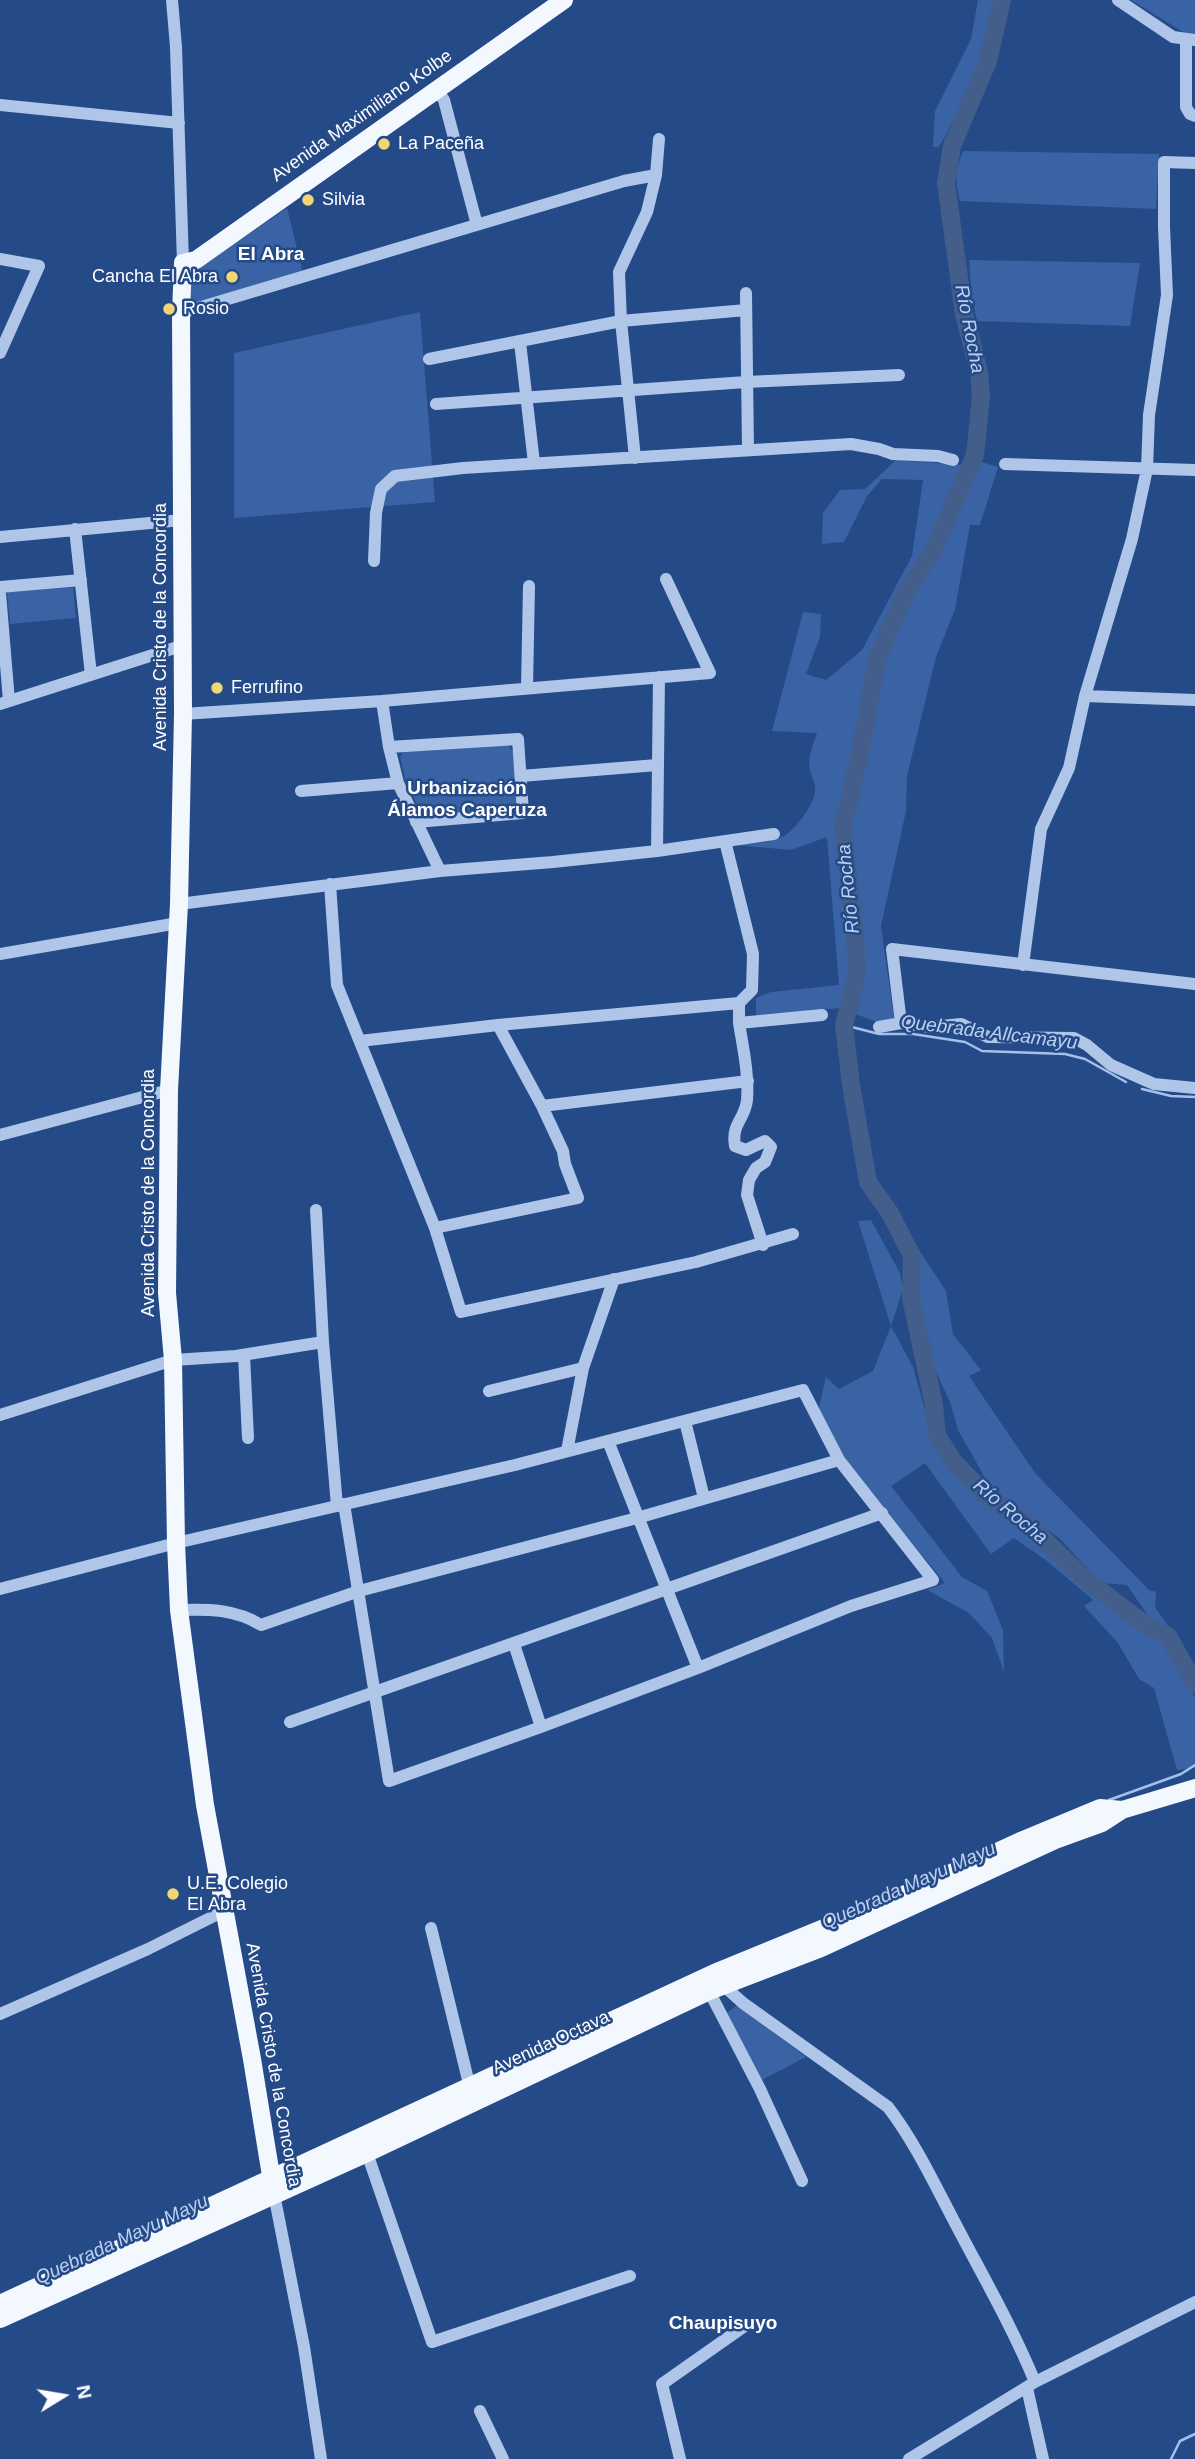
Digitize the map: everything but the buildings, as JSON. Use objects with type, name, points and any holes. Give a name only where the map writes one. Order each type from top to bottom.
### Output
[{"type":"main road","name":"Avenida Maximiliano Kolbe","points":[[183,263],[195,260],[564,0]]},
{"type":"main road","name":"Avenida Cristo de la Concordia","points":[[183,263],[183,713],[179,904],[169,1090],[167,1293],[173,1360],[179,1610],[205,1805],[252,2059],[272,2186]]},
{"type":"main road","name":"Avenida Octava","points":[[0,2304],[272,2186],[1023,1840],[1100,1808],[1122,1810],[1193,1788]]},
{"type":"main road","name":"Avenida Octava","points":[[0,2319],[272,2186],[367,2152],[472,2095]]},
{"type":"street","name":"Avenida Cristo de la Concordia","points":[[172,0],[183,263]]},
{"type":"street","points":[[1118,0],[1173,37],[1191,40],[1186,107],[1190,114],[1195,116]]},
{"type":"street","points":[[436,89],[444,100],[477,225]]},
{"type":"street","points":[[0,105],[178,123]]},
{"type":"street","points":[[635,458],[621,321],[619,272],[647,212],[656,175],[659,139]]},
{"type":"street","points":[[1023,964],[1041,829],[1069,768],[1085,696],[1132,539],[1147,469],[1149,415],[1167,295],[1164,162],[1195,163]]},
{"type":"street","points":[[181,313],[624,181],[656,175]]},
{"type":"street","points":[[0,260],[39,266],[0,352]]},
{"type":"street","points":[[746,293],[748,450]]},
{"type":"street","points":[[429,359],[621,321],[746,310]]},
{"type":"street","points":[[520,342],[534,463]]},
{"type":"street","points":[[436,404],[747,382],[899,375]]},
{"type":"street","points":[[374,561],[376,513],[381,489],[395,475],[534,463],[852,444],[893,454],[938,456],[953,460]]},
{"type":"street","points":[[1004,464],[1195,470]]},
{"type":"street","points":[[0,537],[181,520]]},
{"type":"street","points":[[75,529],[90,675]]},
{"type":"street","points":[[183,713],[382,701],[710,673],[666,579]]},
{"type":"street","points":[[0,587],[81,580]]},
{"type":"street","points":[[527,688],[529,586]]},
{"type":"street","points":[[0,593],[5,702],[184,645]]},
{"type":"street","points":[[657,851],[659,677]]},
{"type":"street","points":[[1085,696],[1195,701]]},
{"type":"street","points":[[382,701],[398,783],[440,871]]},
{"type":"street","points":[[389,747],[518,739],[523,813],[416,822]]},
{"type":"street","points":[[521,776],[657,765]]},
{"type":"street","points":[[301,791],[398,783]]},
{"type":"street","points":[[179,904],[440,871],[657,851],[774,834]]},
{"type":"street","points":[[360,1041],[498,1025],[739,1003],[752,990],[753,954],[725,841]]},
{"type":"street","points":[[330,884],[337,985],[435,1228],[461,1312],[696,1262],[793,1234]]},
{"type":"street","points":[[0,954],[178,922]]},
{"type":"street","points":[[901,1023],[892,949],[1195,984]]},
{"type":"street","points":[[739,1003],[739,1023],[748,1081],[747,1104],[733,1133],[735,1146],[746,1150],[765,1141],[771,1147],[765,1162],[756,1168],[749,1180],[747,1195],[762,1245]]},
{"type":"street","points":[[739,1023],[822,1015]]},
{"type":"street","points":[[879,1027],[901,1023],[931,1027],[961,1024],[988,1037],[1074,1038],[1111,1065],[1154,1083],[1195,1087]]},
{"type":"street","points":[[435,1228],[578,1198],[563,1151],[498,1025]]},
{"type":"street","points":[[542,1106],[748,1081]]},
{"type":"street","points":[[0,1135],[169,1090]]},
{"type":"street","points":[[0,1589],[176,1543],[341,1505],[608,1441],[803,1390],[839,1460],[933,1580],[851,1606],[698,1668],[389,1781],[359,1591],[341,1505],[323,1342],[316,1210]]},
{"type":"street","points":[[567,1451],[583,1368],[614,1279]]},
{"type":"street","points":[[0,1415],[173,1360],[244,1355],[323,1342]]},
{"type":"street","points":[[244,1355],[248,1438]]},
{"type":"street","points":[[489,1391],[583,1368]]},
{"type":"street","points":[[685,1421],[704,1498]]},
{"type":"street","points":[[608,1441],[637,1518],[669,1589],[698,1668]]},
{"type":"street","points":[[179,1610],[210,1609],[245,1615],[261,1626],[359,1591],[637,1518],[839,1460]]},
{"type":"street","points":[[290,1722],[882,1513]]},
{"type":"street","points":[[514,1644],[541,1727]]},
{"type":"street","points":[[0,2014],[148,1949],[224,1910]]},
{"type":"street","points":[[431,1928],[472,2095]]},
{"type":"street","points":[[717,1983],[760,2089],[802,2181]]},
{"type":"street","points":[[717,1983],[888,2107],[904,2127],[1020,2346],[1031,2385],[1044,2459]]},
{"type":"street","points":[[367,2152],[432,2342],[630,2276]]},
{"type":"street","name":"Avenida Cristo de la Concordia","points":[[272,2186],[304,2347],[321,2459]]},
{"type":"street","points":[[909,2459],[1031,2385],[1195,2302]]},
{"type":"street","points":[[680,2459],[662,2384],[746,2325]]},
{"type":"street","points":[[480,2411],[503,2459]]},
{"type":"shaded area","points":[[978,0],[995,0],[983,59],[944,139],[938,147],[933,147],[935,111],[971,39]]},
{"type":"shaded area","points":[[1131,0],[1195,0],[1195,36],[1188,35]]},
{"type":"shaded area","points":[[963,151],[1159,154],[1156,209],[960,201],[957,176]]},
{"type":"shaded area","points":[[287,208],[303,273],[190,308],[189,275]]},
{"type":"shaded area","points":[[969,260],[1140,263],[1130,326],[977,321]]},
{"type":"shaded area","points":[[420,312],[435,502],[234,518],[234,353]]},
{"type":"shaded area","points":[[896,460],[962,465],[921,559],[902,586],[872,656],[837,828],[851,953],[850,976],[840,1008],[756,1015],[756,998],[771,992],[839,985],[827,837],[791,850],[737,845],[770,841],[786,835],[804,816],[813,800],[815,786],[809,761],[817,733],[772,731],[803,612],[821,614],[820,637],[806,674],[826,680],[862,650],[912,556],[923,480],[882,479],[867,496],[844,542],[822,544],[823,513],[840,490],[865,489]]},
{"type":"shaded area","points":[[978,461],[998,467],[980,525],[970,525],[955,609],[936,657],[907,776],[906,811],[881,926],[894,1018],[877,1022],[853,1013],[862,972],[847,825],[882,663],[909,596],[935,558]]},
{"type":"shaded area","points":[[73,587],[76,618],[10,624],[7,592]]},
{"type":"shaded area","points":[[508,745],[513,752],[518,804],[512,809],[422,815],[406,782],[400,757],[403,752]]},
{"type":"shaded area","points":[[871,1220],[900,1273],[903,1289],[891,1326],[858,1221]]},
{"type":"shaded area","points":[[919,1250],[946,1291],[953,1334],[981,1370],[969,1376],[1035,1473],[1149,1590],[1156,1592],[1155,1607],[1170,1629],[1151,1620],[1127,1585],[1101,1583],[1059,1538],[993,1492],[958,1430],[950,1402],[934,1368],[918,1300]]},
{"type":"shaded area","points":[[891,1326],[913,1367],[932,1434],[947,1463],[983,1500],[1024,1530],[1101,1600],[1145,1632],[1165,1642],[1195,1697],[1195,1768],[1177,1770],[1154,1688],[1139,1679],[1118,1643],[1084,1606],[1093,1600],[1047,1561],[1014,1538],[991,1554],[925,1463],[891,1486],[962,1577],[987,1591],[1003,1630],[1004,1672],[992,1638],[969,1613],[927,1590],[945,1583],[854,1472],[817,1416],[826,1377],[839,1389],[873,1371]]},
{"type":"shaded area","points":[[737,2005],[806,2057],[760,2081],[726,2014]]},
{"type":"waterway","name":"Río Rocha","points":[[1002,0],[988,61],[952,146],[946,183],[964,314],[979,372],[981,396],[975,455],[933,551],[906,592],[877,660],[843,827],[857,975],[844,1025],[851,1085],[868,1182],[890,1213],[912,1256],[911,1298],[934,1405],[937,1435],[953,1461],[987,1496],[1028,1524],[1085,1579],[1146,1625],[1168,1636],[1195,1684]]},
{"type":"waterway","name":"Quebrada Allcamayu","points":[[844,1025],[879,1034],[913,1034],[965,1042],[982,1051],[1065,1054],[1085,1059],[1126,1082]]},
{"type":"waterway","name":"Quebrada Allcamayu","points":[[1142,1089],[1171,1096],[1195,1097]]},
{"type":"waterway","name":"Quebrada Mayu Mayu","points":[[1109,1800],[1181,1774],[1195,1765]]},
{"type":"waterway","points":[[1171,2459],[1180,2441],[1195,2434]]},
{"type":"place","name":"La Paceña","points":[[384,144]]},
{"type":"place","name":"Silvia","points":[[308,200]]},
{"type":"place","name":"Cancha El Abra","points":[[232,277]]},
{"type":"place","name":"Rosio","points":[[169,309]]},
{"type":"place","name":"Ferrufino","points":[[217,688]]},
{"type":"place","name":"U.E. Colegio El Abra","points":[[173,1894]]},
{"type":"district","name":"El Abra","points":[[271,255]]},
{"type":"district","name":"Urbanización Álamos Caperuza","points":[[467,800]]},
{"type":"district","name":"Chaupisuyo","points":[[723,2324]]}]
